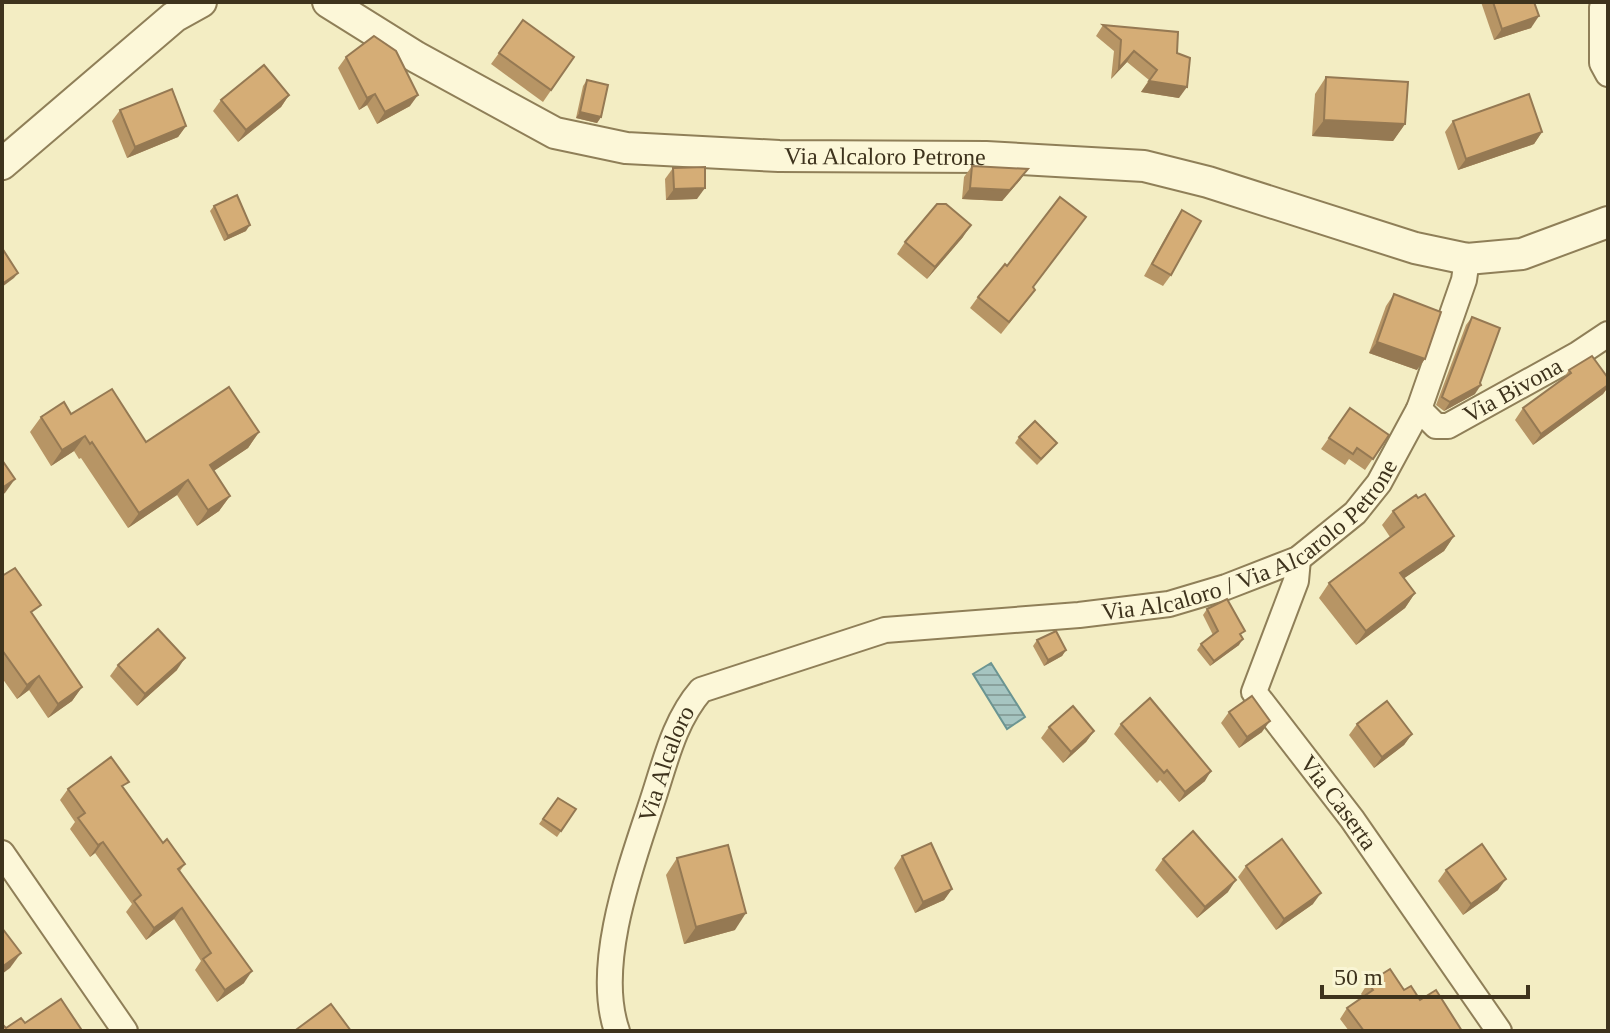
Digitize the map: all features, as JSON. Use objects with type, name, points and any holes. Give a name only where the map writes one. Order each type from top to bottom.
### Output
[{"type":"street","points":[[2,164],[174,17],[201,2]]},
{"type":"street","name":"Via Alcaloro Petrone","points":[[328,2],[416,57],[555,133],[626,148],[779,156],[986,157],[1144,166],[1208,182],[1415,248],[1467,259],[1522,254],[1608,222]]},
{"type":"street","points":[[1602,7],[1602,63],[1608,74]]},
{"type":"street","name":"Via Alcaloro / Via Alcarolo Petrone","points":[[885,630],[1079,615],[1169,604],[1226,587],[1298,559],[1355,513],[1379,483],[1419,409],[1464,280],[1467,259]]},
{"type":"street","name":"Via Bivona","points":[[1419,409],[1436,426],[1448,426],[1608,334]]},
{"type":"street","name":"Via Caserta","points":[[1298,559],[1296,581],[1254,692],[1352,819],[1499,1031]]},
{"type":"street","name":"Via Alcaloro","points":[[617,1031],[610,995],[615,935],[626,882],[675,730],[689,704],[701,690],[885,630]]},
{"type":"street","points":[[2,853],[125,1031]]},
{"type":"water","points":[[991,663],[1025,717],[1007,729],[973,674]]},
{"type":"building","points":[[1493,2],[1534,2],[1539,16],[1502,29]]},
{"type":"building","points":[[523,20],[574,57],[551,90],[499,53]]},
{"type":"building","points":[[1103,25],[1178,32],[1177,53],[1190,58],[1187,87],[1149,81],[1157,70],[1134,51],[1119,68],[1121,40]]},
{"type":"building","points":[[374,36],[396,51],[418,95],[385,112],[375,94],[367,98],[346,57]]},
{"type":"building","points":[[264,65],[289,95],[246,130],[221,100]]},
{"type":"building","points":[[1326,77],[1408,82],[1405,124],[1324,120]]},
{"type":"building","points":[[587,80],[608,85],[601,117],[580,112]]},
{"type":"building","points":[[172,89],[186,126],[135,147],[120,110]]},
{"type":"building","points":[[1529,94],[1542,132],[1466,159],[1453,121]]},
{"type":"building","points":[[972,166],[1028,169],[1010,190],[970,188]]},
{"type":"building","points":[[705,167],[705,188],[674,189],[673,168]]},
{"type":"building","points":[[237,195],[250,225],[228,236],[214,206]]},
{"type":"building","points":[[1060,197],[1086,217],[1009,322],[978,297],[1005,264],[1007,266]]},
{"type":"building","points":[[937,204],[946,204],[971,225],[935,267],[905,242]]},
{"type":"building","points":[[1182,210],[1201,221],[1171,275],[1152,264]]},
{"type":"building","points":[[2,248],[18,273],[2,284]]},
{"type":"building","points":[[1394,294],[1441,312],[1425,359],[1377,342]]},
{"type":"building","points":[[1472,317],[1500,328],[1481,385],[1450,402],[1442,397]]},
{"type":"building","points":[[1592,356],[1608,378],[1608,385],[1541,434],[1523,408],[1571,373],[1569,370]]},
{"type":"building","points":[[229,387],[259,432],[210,465],[230,496],[208,510],[188,480],[139,513],[92,442],[90,444],[85,436],[62,450],[41,417],[64,402],[71,414],[112,389],[146,442]]},
{"type":"building","points":[[1350,408],[1389,435],[1373,459],[1357,448],[1353,454],[1329,438]]},
{"type":"building","points":[[1035,421],[1057,443],[1041,459],[1019,437]]},
{"type":"building","points":[[2,460],[15,479],[2,488]]},
{"type":"building","points":[[1425,494],[1454,536],[1400,573],[1415,593],[1366,631],[1329,583],[1404,527],[1393,511],[1416,495],[1418,498]]},
{"type":"building","points":[[15,568],[41,605],[31,612],[82,687],[58,704],[39,676],[27,685],[2,650],[2,576]]},
{"type":"building","points":[[1227,599],[1245,631],[1240,634],[1243,639],[1214,661],[1201,644],[1218,631],[1207,609]]},
{"type":"building","points":[[158,629],[185,658],[145,694],[118,665]]},
{"type":"building","points":[[1056,631],[1066,650],[1048,660],[1037,640]]},
{"type":"building","points":[[1252,696],[1270,721],[1247,737],[1229,712]]},
{"type":"building","points":[[1150,698],[1211,771],[1185,792],[1121,724]]},
{"type":"building","points":[[1387,701],[1412,734],[1382,757],[1357,724]]},
{"type":"building","points":[[1073,706],[1094,731],[1071,752],[1049,727]]},
{"type":"building","points":[[111,757],[129,782],[122,786],[163,843],[167,839],[185,864],[178,869],[252,971],[225,990],[203,959],[211,953],[182,908],[154,928],[134,901],[141,895],[103,842],[98,845],[78,818],[85,813],[68,789]]},
{"type":"building","points":[[558,798],[576,809],[561,831],[543,819]]},
{"type":"building","points":[[1193,831],[1236,880],[1205,907],[1163,859]]},
{"type":"building","points":[[1282,839],[1321,893],[1284,919],[1246,866]]},
{"type":"building","points":[[931,843],[952,889],[923,902],[902,856]]},
{"type":"building","points":[[1482,844],[1506,879],[1471,904],[1446,870]]},
{"type":"building","points":[[728,845],[746,913],[696,927],[677,858]]},
{"type":"building","points":[[2,928],[21,953],[2,967]]},
{"type":"building","points":[[1390,969],[1404,990],[1411,986],[1420,1000],[1436,990],[1462,1031],[1364,1031],[1347,1008],[1373,990],[1368,983]]},
{"type":"building","points":[[61,999],[81,1029],[78,1031],[2,1031],[2,1024],[6,1028],[21,1018],[25,1023]]},
{"type":"building","points":[[331,1004],[351,1031],[297,1029]]}]
